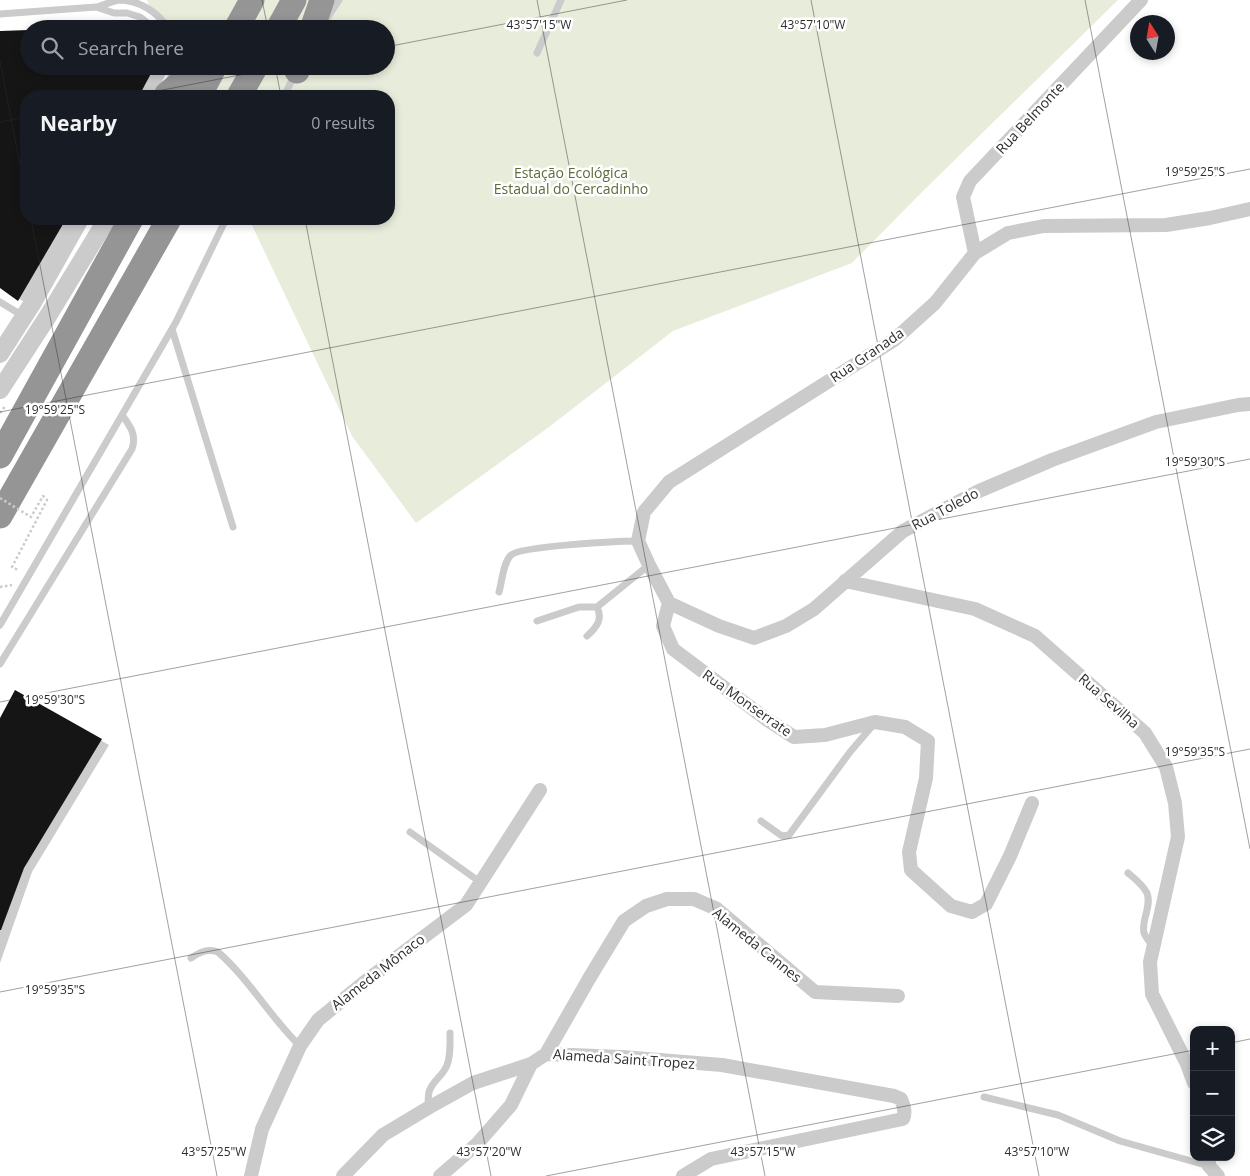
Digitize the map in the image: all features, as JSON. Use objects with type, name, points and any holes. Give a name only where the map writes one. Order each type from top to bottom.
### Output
[{"type":"highway","points":[[241,20],[252,0]]},
{"type":"highway","points":[[283,20],[294,0]]},
{"type":"highway","points":[[169,90],[189,75]]},
{"type":"highway","points":[[202,90],[210,75]]},
{"type":"highway","points":[[242,90],[251,75]]},
{"type":"highway","points":[[0,456],[128,225]]},
{"type":"highway","points":[[0,516],[166,225]]},
{"type":"street","name":"Rua Belmonte","points":[[975,253],[963,197],[970,181],[1141,0]]},
{"type":"street","name":"Rua Granada","points":[[638,541],[644,512],[669,482],[894,340],[935,303],[975,253],[1008,233],[1044,226],[1166,225],[1250,209]]},
{"type":"street","points":[[0,354],[77,225]]},
{"type":"street","points":[[0,390],[103,225]]},
{"type":"street","name":"Rua Toledo","points":[[669,603],[719,626],[754,638],[786,626],[814,610],[903,531],[979,491],[1052,460],[1156,422],[1250,404]]},
{"type":"street","points":[[638,541],[669,603]]},
{"type":"street","name":"Rua Sevilha","points":[[845,581],[975,609],[1035,636],[1145,733],[1166,767],[1175,803],[1178,837],[1150,962],[1152,994],[1190,1072]]},
{"type":"street","name":"Rua Monserrate","points":[[669,603],[663,626],[673,649],[766,719],[794,737],[825,735],[876,722],[905,727],[928,741],[926,778],[910,852],[911,870],[951,906],[972,912],[986,904],[1010,856],[1032,803]]},
{"type":"street","name":"Alameda Mônaco","points":[[251,1176],[262,1129],[300,1046],[318,1020],[370,977],[466,904],[540,790]]},
{"type":"street","name":"Alameda Cannes","points":[[546,1054],[624,921],[646,906],[667,899],[694,899],[717,909],[815,992],[898,996]]},
{"type":"street","name":"Alameda Saint Tropez","points":[[343,1176],[383,1135],[473,1083],[531,1064],[546,1054],[622,1057],[722,1065],[894,1096],[901,1099],[904,1106],[905,1114],[898,1120],[711,1159],[683,1176]]},
{"type":"street","points":[[440,1176],[477,1144],[510,1105],[531,1064]]},
{"type":"lane","points":[[0,14],[96,7],[118,0],[132,1],[144,6],[156,14],[161,20]]},
{"type":"lane","points":[[319,17],[339,0]]},
{"type":"lane","points":[[537,53],[561,0]]},
{"type":"lane","points":[[96,7],[140,17],[144,20]]},
{"type":"lane","points":[[161,75],[161,90]]},
{"type":"lane","points":[[163,90],[169,75]]},
{"type":"lane","points":[[287,90],[294,75]]},
{"type":"lane","points":[[0,625],[172,329],[223,225]]},
{"type":"lane","points":[[0,302],[24,316]]},
{"type":"lane","points":[[172,329],[233,527]]},
{"type":"lane","points":[[0,664],[132,449],[135,442],[134,435],[122,415]]},
{"type":"lane","points":[[499,592],[506,564],[511,555],[519,552],[566,545],[638,541]]},
{"type":"lane","points":[[537,621],[579,606],[596,607],[648,564]]},
{"type":"lane","points":[[587,636],[595,629],[599,620],[600,614],[596,607]]},
{"type":"lane","points":[[761,821],[782,836],[789,835],[850,752],[876,722]]},
{"type":"lane","points":[[410,832],[480,882]]},
{"type":"lane","points":[[1128,872],[1142,885],[1146,892],[1148,902],[1144,929],[1146,938],[1153,947]]},
{"type":"lane","points":[[191,958],[211,949],[226,958],[283,1029],[300,1046]]},
{"type":"lane","points":[[428,1108],[429,1092],[447,1068],[451,1050],[450,1033]]},
{"type":"lane","points":[[984,1097],[1058,1115],[1120,1141],[1212,1166]]},
{"type":"path","points":[[0,498],[30,516],[43,496],[47,500],[12,566],[18,570]]},
{"type":"green space","name":"Estação Ecológica Estadual do Cercadinho","points":[[147,0],[1118,0],[852,263],[673,331],[549,427],[416,523],[352,436],[252,225],[395,225],[395,90],[189,90],[182,75],[395,75],[395,20],[156,20]]},
{"type":"building","points":[[20,30],[20,75],[150,75],[142,90],[20,90],[20,225],[62,225],[18,301],[0,288],[0,31]]},
{"type":"building","points":[[15,690],[102,739],[24,868],[0,930],[0,718]]}]
